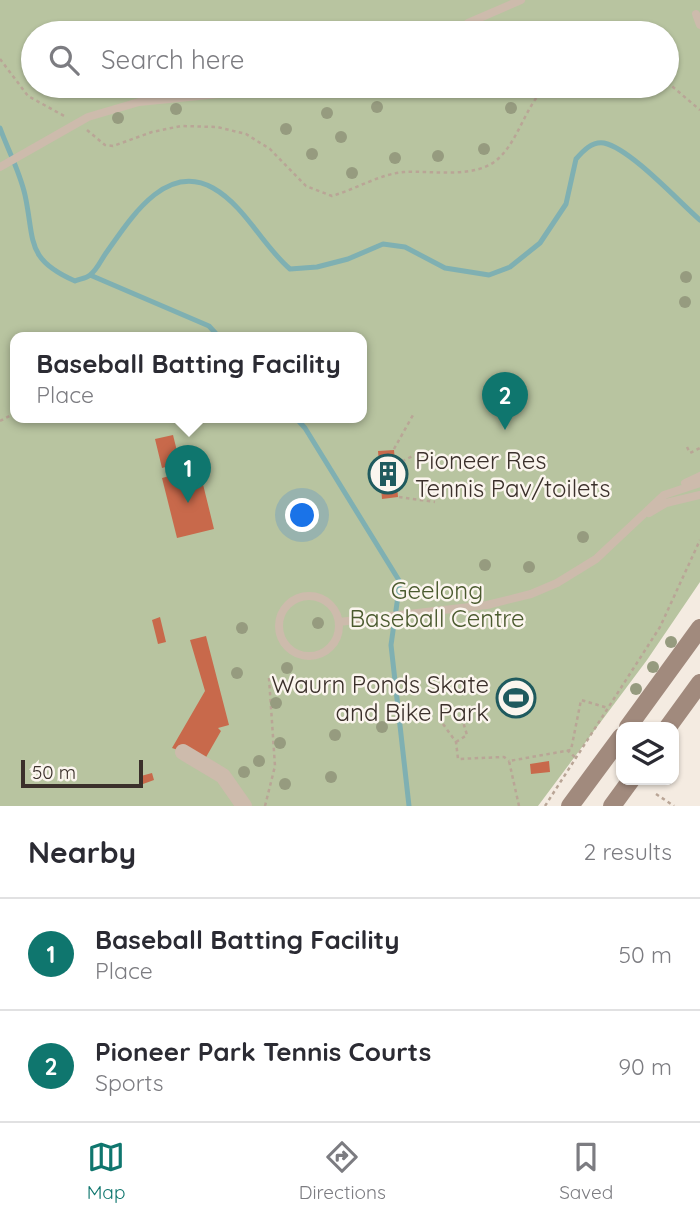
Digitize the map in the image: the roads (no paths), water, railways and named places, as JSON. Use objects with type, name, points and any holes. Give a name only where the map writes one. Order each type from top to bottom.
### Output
[{"type":"main road","points":[[632,722],[700,628]]},
{"type":"main road","points":[[672,722],[700,683]]},
{"type":"main road","points":[[570,806],[616,744]]},
{"type":"main road","points":[[612,806],[627,785]]},
{"type":"street","points":[[183,752],[222,776],[244,806]]},
{"type":"lane","points":[[473,21],[521,0]]},
{"type":"lane","points":[[696,14],[700,25]]},
{"type":"lane","points":[[0,167],[77,122],[106,110],[167,98]]},
{"type":"lane","points":[[339,622],[486,605],[531,594],[557,583],[596,559],[664,495],[700,476]]},
{"type":"lane","points":[[664,495],[700,482]]},
{"type":"lane","points":[[638,521],[666,503],[700,495]]},
{"type":"lane","points":[[301,596],[324,599],[337,612],[339,622],[339,632],[332,645],[318,655],[300,654],[292,650],[280,632],[283,610],[301,596]]},
{"type":"waterway","points":[[0,128],[23,186],[35,247],[48,265],[75,281],[87,277],[95,270],[137,211],[150,198],[179,182],[196,182],[213,188],[224,196],[235,205],[290,269],[317,267],[348,259],[383,244],[405,247],[445,268],[489,275],[510,267],[540,243],[566,204],[576,159],[588,147],[600,143],[615,147],[640,165],[700,220]]},
{"type":"waterway","points":[[90,275],[209,326],[214,332]]},
{"type":"waterway","points":[[300,423],[400,582],[391,645],[409,806]]},
{"type":"place","name":"Pioneer Park Tennis Courts","points":[[505,430]]},
{"type":"place","name":"Pioneer Res Tennis Pav/toilets","points":[[388,474]]},
{"type":"place","name":"Baseball Batting Facility","points":[[188,503]]},
{"type":"place","name":"Waurn Ponds Skate and Bike Park","points":[[516,698]]},
{"type":"park label","name":"Geelong Baseball Centre","points":[[437,604]]}]
